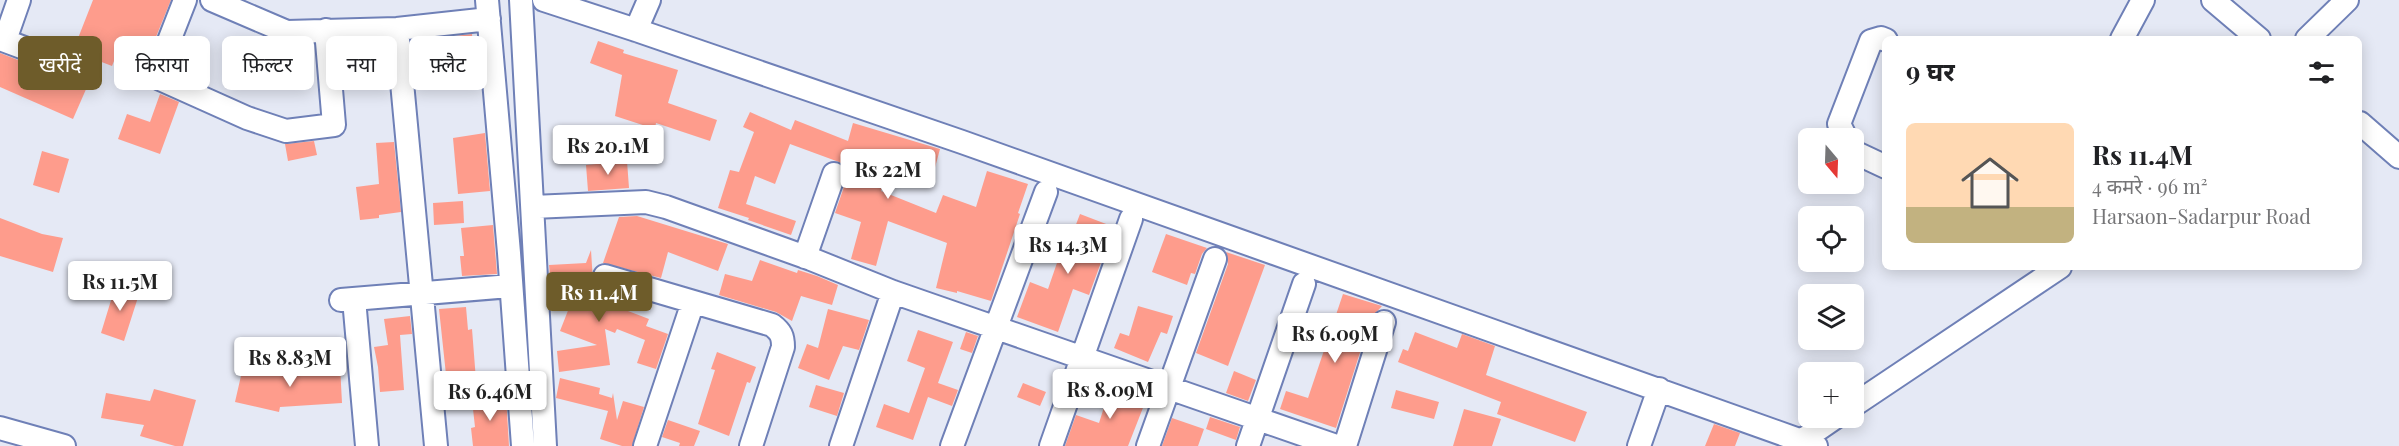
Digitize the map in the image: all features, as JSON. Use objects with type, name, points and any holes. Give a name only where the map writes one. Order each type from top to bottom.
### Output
[{"type":"street","points":[[18,0],[2,39],[18,45]]},
{"type":"street","points":[[185,0],[160,64],[160,79],[247,118],[286,130],[334,125],[326,30]]},
{"type":"street","points":[[212,0],[287,32],[397,29],[488,10],[512,286],[523,446]]},
{"type":"street","points":[[521,0],[545,446]]},
{"type":"street","points":[[544,0],[962,142],[1808,443],[1824,428]]},
{"type":"street","points":[[636,30],[649,0]]},
{"type":"street","points":[[2124,36],[2143,0]]},
{"type":"street","points":[[2213,0],[2255,36]]},
{"type":"street","points":[[2310,36],[2347,0]]},
{"type":"street","points":[[397,29],[436,446]]},
{"type":"street","points":[[1841,128],[1839,124],[1871,41],[1882,38]]},
{"type":"street","points":[[2362,125],[2399,157]]},
{"type":"street","points":[[1864,157],[1882,165]]},
{"type":"street","points":[[805,257],[834,174]]},
{"type":"street","points":[[952,446],[1046,192]]},
{"type":"street","points":[[532,207],[646,202],[698,218],[893,292],[1336,446]]},
{"type":"street","points":[[1051,446],[1131,219]]},
{"type":"street","points":[[1148,446],[1215,259]]},
{"type":"street","points":[[1864,398],[2050,270]]},
{"type":"street","points":[[605,276],[772,326],[783,337],[783,347],[751,446]]},
{"type":"street","points":[[1248,446],[1304,284]]},
{"type":"street","points":[[367,446],[347,299],[512,286]]},
{"type":"street","points":[[841,446],[893,292]]},
{"type":"street","points":[[645,446],[693,302]]},
{"type":"street","points":[[1345,446],[1384,322]]},
{"type":"street","points":[[1645,444],[1659,389]]},
{"type":"street","points":[[0,428],[64,446]]},
{"type":"building","points":[[93,0],[171,0],[156,36],[114,36],[112,66],[102,62],[102,36],[79,36]]},
{"type":"building","points":[[598,41],[624,50],[623,53],[678,70],[668,103],[717,120],[710,141],[656,123],[655,129],[615,116],[622,75],[590,63]]},
{"type":"building","points":[[0,53],[18,60],[18,90],[86,90],[73,119],[0,87]]},
{"type":"building","points":[[160,94],[179,102],[160,154],[118,139],[127,114],[150,122]]},
{"type":"building","points":[[750,112],[791,130],[795,120],[848,141],[853,123],[940,149],[933,175],[890,163],[881,191],[936,213],[943,195],[976,207],[987,171],[1028,184],[991,301],[957,291],[957,293],[936,288],[947,243],[888,221],[876,266],[851,259],[861,222],[835,213],[847,178],[845,166],[790,144],[775,184],[755,176],[746,204],[796,221],[791,235],[718,208],[730,170],[739,172],[754,132],[743,127]]},
{"type":"building","points":[[485,133],[490,191],[458,194],[453,138]]},
{"type":"building","points":[[314,141],[317,155],[288,161],[285,144]]},
{"type":"building","points":[[394,142],[401,212],[360,220],[356,187],[379,184],[376,143]]},
{"type":"building","points":[[42,151],[69,159],[59,193],[33,185]]},
{"type":"building","points":[[627,161],[629,188],[588,191],[586,165]]},
{"type":"building","points":[[463,201],[464,223],[434,225],[433,203]]},
{"type":"building","points":[[1080,214],[1114,227],[1089,295],[1073,289],[1058,332],[1017,317],[1030,282],[1048,289],[1058,260],[1062,261]]},
{"type":"building","points":[[637,216],[728,244],[718,271],[668,252],[661,278],[603,263],[619,217]]},
{"type":"building","points":[[0,218],[42,234],[63,238],[53,272],[0,256]]},
{"type":"building","points":[[493,225],[497,274],[462,276],[460,256],[464,256],[461,228]]},
{"type":"building","points":[[1166,234],[1207,248],[1202,254],[1195,274],[1191,273],[1187,285],[1152,272]]},
{"type":"building","points":[[591,250],[594,298],[649,319],[646,326],[668,334],[656,369],[637,363],[645,340],[617,329],[615,333],[605,329],[610,365],[559,372],[557,351],[597,345],[560,331],[578,285],[551,286],[549,265],[586,263]]},
{"type":"building","points":[[1226,252],[1265,265],[1228,366],[1196,353],[1228,264]]},
{"type":"building","points":[[760,260],[797,273],[798,270],[817,276],[838,285],[832,305],[801,296],[792,321],[776,312],[719,295],[725,274],[752,281]]},
{"type":"building","points":[[116,284],[140,291],[124,341],[101,333]]},
{"type":"building","points":[[1343,294],[1382,306],[1371,318],[1336,428],[1280,409],[1286,391],[1308,398]]},
{"type":"building","points":[[1138,306],[1173,316],[1167,334],[1161,332],[1148,362],[1114,348],[1120,333],[1129,336]]},
{"type":"building","points":[[466,307],[468,330],[472,329],[476,380],[447,384],[439,309]]},
{"type":"building","points":[[828,309],[869,320],[859,350],[843,346],[829,380],[798,368],[807,344],[818,348]]},
{"type":"building","points":[[410,316],[412,334],[400,335],[404,390],[380,392],[374,347],[388,345],[384,319]]},
{"type":"building","points":[[918,330],[953,342],[938,383],[958,390],[952,406],[928,397],[913,440],[876,427],[884,404],[909,413],[925,368],[907,361]]},
{"type":"building","points":[[966,332],[978,336],[972,353],[960,349]]},
{"type":"building","points":[[1415,332],[1457,348],[1462,334],[1495,346],[1486,375],[1587,412],[1575,442],[1497,414],[1501,402],[1398,362],[1403,349],[1408,351]]},
{"type":"building","points":[[717,352],[756,367],[750,383],[747,382],[729,436],[698,424],[715,370],[711,369]]},
{"type":"building","points":[[340,365],[342,403],[280,407],[279,412],[235,402],[243,367],[289,377],[288,369]]},
{"type":"building","points":[[1234,371],[1256,380],[1248,401],[1226,393]]},
{"type":"building","points":[[560,378],[600,388],[599,394],[612,398],[613,393],[617,420],[623,401],[644,407],[632,446],[622,446],[600,439],[608,411],[556,398]]},
{"type":"building","points":[[1112,382],[1148,395],[1128,446],[1065,446],[1076,415],[1099,423]]},
{"type":"building","points":[[1023,383],[1046,392],[1040,406],[1017,397]]},
{"type":"building","points":[[816,385],[844,393],[837,416],[809,407]]},
{"type":"building","points":[[154,389],[196,400],[183,446],[175,446],[140,436],[144,425],[101,418],[106,393],[150,401]]},
{"type":"building","points":[[1396,390],[1439,402],[1434,419],[1391,408]]},
{"type":"building","points":[[506,396],[509,446],[473,446],[471,428],[475,427],[472,400]]},
{"type":"building","points":[[1464,409],[1501,419],[1492,446],[1453,446]]},
{"type":"building","points":[[1210,417],[1240,427],[1236,440],[1206,429]]},
{"type":"building","points":[[1172,418],[1204,429],[1198,446],[1162,446]]},
{"type":"building","points":[[668,420],[700,431],[694,446],[679,446],[680,443],[662,437]]},
{"type":"building","points":[[1714,424],[1740,433],[1735,446],[1705,446]]}]
